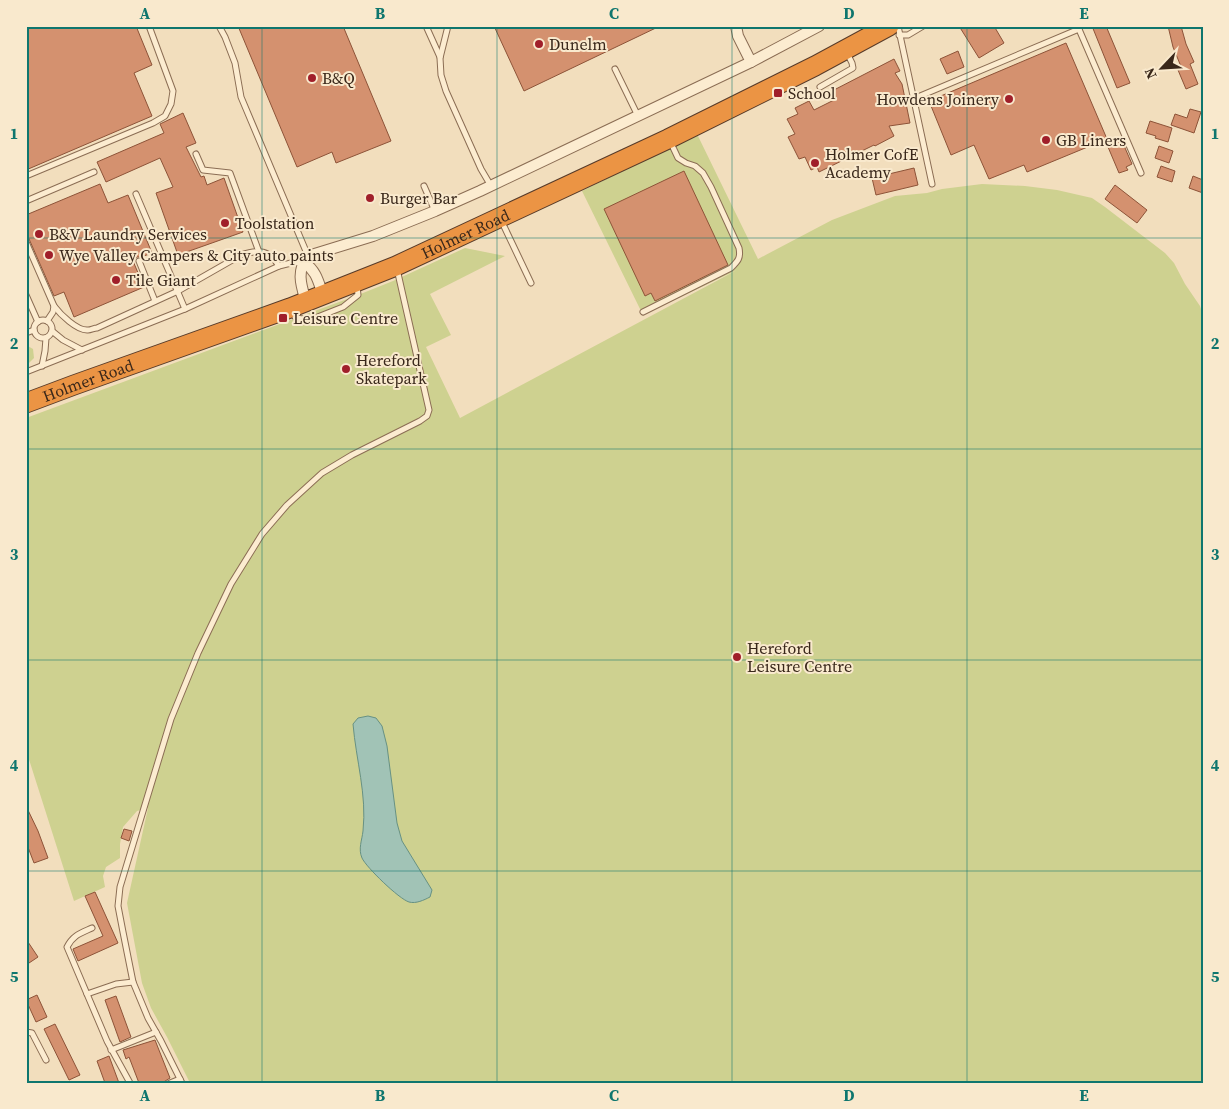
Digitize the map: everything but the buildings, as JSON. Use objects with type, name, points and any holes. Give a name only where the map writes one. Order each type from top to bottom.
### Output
[{"type":"highway","name":"Holmer Road","points":[[26,403],[306,302],[396,266],[668,139],[846,50],[894,30]]},
{"type":"street","points":[[736,26],[738,36],[751,62]]},
{"type":"street","points":[[306,302],[300,277],[300,271],[306,259],[373,236],[435,211],[751,62],[819,26]]},
{"type":"street","points":[[306,259],[315,274],[306,302]]},
{"type":"lane","points":[[26,176],[153,123],[165,116],[171,104],[173,91],[149,26]]},
{"type":"lane","points":[[26,372],[185,309],[279,266],[306,259],[241,97],[235,63],[219,26]]},
{"type":"lane","points":[[426,26],[440,58]]},
{"type":"lane","points":[[448,26],[440,58],[441,75],[446,91],[490,186]]},
{"type":"lane","points":[[894,30],[898,26]]},
{"type":"lane","points":[[894,30],[908,35],[923,26]]},
{"type":"lane","points":[[913,99],[1079,28],[1141,173]]},
{"type":"lane","points":[[894,30],[913,99],[932,184]]},
{"type":"lane","points":[[820,87],[853,68],[846,50]]},
{"type":"lane","points":[[615,69],[638,116]]},
{"type":"lane","points":[[643,312],[731,268],[737,262],[740,255],[739,248],[703,173],[695,166],[678,158],[668,139]]},
{"type":"lane","points":[[196,154],[203,170],[230,173],[259,252]]},
{"type":"lane","points":[[26,201],[94,172]]},
{"type":"lane","points":[[424,186],[435,211]]},
{"type":"lane","points":[[136,194],[185,309]]},
{"type":"lane","points":[[500,217],[531,283]]},
{"type":"lane","points":[[26,242],[58,312],[68,321],[82,329],[88,330],[97,328],[178,291],[241,255],[250,252],[268,253],[274,257],[279,266]]},
{"type":"lane","points":[[139,261],[155,301]]},
{"type":"lane","points":[[170,1083],[181,1081],[148,1018],[133,982],[118,906],[120,887],[171,719],[198,653],[231,584],[262,534],[287,505],[322,473],[352,455],[428,416],[396,266]]},
{"type":"lane","points":[[306,302],[296,318],[310,320],[344,307],[358,295],[357,282]]},
{"type":"lane","points":[[26,295],[38,322]]},
{"type":"lane","points":[[47,321],[53,312],[54,306]]},
{"type":"lane","points":[[43,320],[52,325],[51,334],[46,338],[38,337],[34,330],[38,322],[43,320]]},
{"type":"lane","points":[[26,333],[34,330]]},
{"type":"lane","points":[[52,331],[63,340],[82,350]]},
{"type":"lane","points":[[42,366],[46,351],[46,338]]},
{"type":"lane","points":[[92,928],[75,936],[67,947],[111,1050],[130,1083]]},
{"type":"lane","points":[[87,994],[116,984],[133,982]]},
{"type":"lane","points":[[26,1032],[32,1033],[46,1060]]},
{"type":"lane","points":[[111,1050],[156,1032]]},
{"type":"green space","name":"Hereford Leisure Centre","points":[[697,134],[758,259],[832,220],[895,196],[982,184],[1025,186],[1057,190],[1092,198],[1165,253],[1174,263],[1200,306],[1203,315],[1203,1083],[190,1083],[151,1008],[142,983],[127,903],[148,808],[137,811],[123,827],[120,858],[106,867],[103,876],[105,887],[74,901],[26,750],[26,418],[358,295],[465,248],[505,256],[430,294],[451,335],[426,347],[460,418],[737,270],[643,315],[582,191]]},
{"type":"green space","points":[[26,345],[33,349],[34,358],[26,366]]},
{"type":"shaded area","points":[[368,716],[376,718],[382,726],[387,746],[397,823],[402,841],[432,890],[430,897],[420,901],[409,902],[404,900],[383,882],[361,855],[364,804],[353,724],[358,718]]},
{"type":"place","name":"Dunelm","points":[[539,44]]},
{"type":"place","name":"B&Q","points":[[312,78]]},
{"type":"place","name":"School","points":[[778,93]]},
{"type":"place","name":"Howdens Joinery","points":[[1009,99]]},
{"type":"place","name":"GB Liners","points":[[1046,140]]},
{"type":"place","name":"Holmer CofE Academy","points":[[815,163]]},
{"type":"place","name":"Burger Bar","points":[[370,198]]},
{"type":"place","name":"Toolstation","points":[[225,223]]},
{"type":"place","name":"B&V Laundry Services","points":[[39,234]]},
{"type":"place","name":"Wye Valley Campers & City auto paints","points":[[49,255]]},
{"type":"place","name":"Tile Giant","points":[[116,280]]},
{"type":"place","name":"Leisure Centre","points":[[283,318]]},
{"type":"place","name":"Hereford Skatepark","points":[[346,369]]},
{"type":"place","name":"Hereford Leisure Centre","points":[[737,657]]}]
